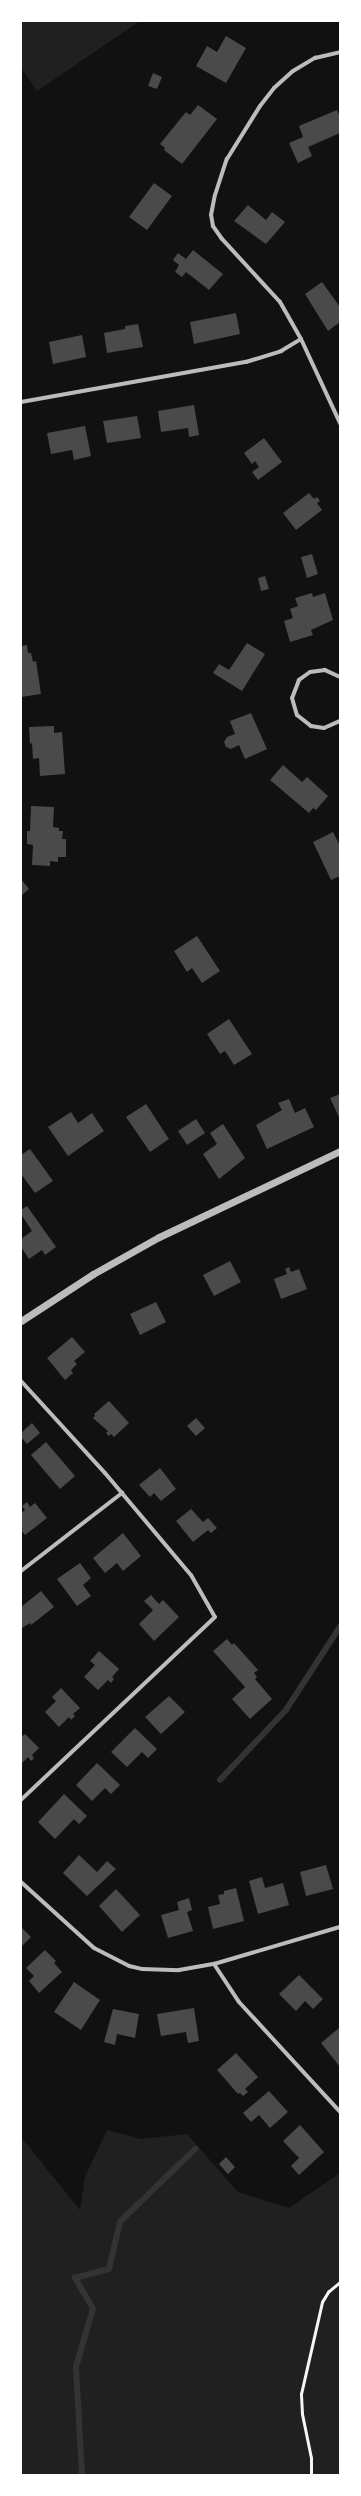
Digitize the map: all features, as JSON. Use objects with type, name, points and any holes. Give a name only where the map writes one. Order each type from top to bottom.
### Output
[{"type":"street","points":[[340,52],[315,58],[293,71],[274,88],[260,106],[228,159],[215,195],[211,215],[213,226],[222,239],[280,302],[301,339],[340,423]]},
{"type":"street","points":[[21,402],[246,362],[281,351],[301,339]]},
{"type":"street","points":[[340,677],[325,670],[310,672],[299,680],[292,698],[297,715],[311,726],[324,728],[340,721]]},
{"type":"street","points":[[21,1321],[51,1299],[152,1241],[340,1151]]},
{"type":"street","points":[[21,1381],[122,1493],[191,1576],[215,1618],[21,1800]]},
{"type":"street","points":[[21,1572],[122,1493]]},
{"type":"street","points":[[21,1882],[94,1948],[129,1966],[159,1970],[214,1964],[340,1927]]},
{"type":"street","points":[[214,1964],[239,2002],[340,2112]]},
{"type":"path","points":[[311,2475],[311,2458],[302,2414],[301,2394],[322,2302],[328,2292],[340,2282]]},
{"type":"shaded area","points":[[21,21],[140,21],[37,91],[21,68]]},
{"type":"shaded area","points":[[107,2130],[141,2139],[187,2134],[238,2192],[289,2208],[340,2173],[340,2475],[21,2475],[21,2137],[80,2210],[85,2177]]},
{"type":"building","points":[[226,36],[246,48],[226,83],[196,66],[207,46],[217,52]]},
{"type":"building","points":[[153,73],[162,77],[157,89],[148,86]]},
{"type":"building","points":[[198,105],[217,119],[182,164],[164,150],[165,148],[160,144],[186,112],[190,115]]},
{"type":"building","points":[[337,110],[340,117],[340,133],[308,147],[312,156],[298,163],[289,143],[303,137],[299,126]]},
{"type":"building","points":[[154,183],[172,196],[147,230],[129,217]]},
{"type":"building","points":[[248,205],[266,220],[272,212],[285,222],[266,244],[234,221]]},
{"type":"building","points":[[193,250],[223,274],[209,290],[186,272],[182,277],[175,272],[179,265],[173,260],[178,253],[186,259]]},
{"type":"building","points":[[322,282],[340,307],[340,322],[328,331],[305,294]]},
{"type":"building","points":[[236,313],[240,334],[194,344],[190,322]]},
{"type":"building","points":[[138,324],[143,347],[107,353],[104,333],[125,329],[125,326]]},
{"type":"building","points":[[82,335],[86,357],[53,364],[49,342]]},
{"type":"building","points":[[194,405],[199,435],[189,437],[188,428],[161,432],[158,411]]},
{"type":"building","points":[[137,416],[141,438],[107,443],[103,421]]},
{"type":"building","points":[[85,426],[91,456],[74,460],[72,450],[51,454],[47,433]]},
{"type":"building","points":[[264,438],[282,462],[258,480],[252,472],[259,467],[255,461],[252,464],[244,453]]},
{"type":"building","points":[[309,493],[314,499],[317,497],[320,501],[317,503],[322,510],[296,530],[283,513]]},
{"type":"building","points":[[312,554],[318,574],[307,578],[301,557]]},
{"type":"building","points":[[265,576],[269,589],[261,591],[258,578]]},
{"type":"building","points":[[312,593],[313,597],[325,593],[333,620],[311,630],[313,635],[290,642],[284,621],[293,618],[290,609],[298,606],[295,598]]},
{"type":"building","points":[[247,643],[265,654],[242,691],[213,673],[219,664],[229,670]]},
{"type":"building","points":[[27,645],[28,653],[31,653],[33,662],[36,661],[41,694],[21,697],[21,646]]},
{"type":"building","points":[[251,713],[267,749],[245,759],[239,745],[231,749],[226,747],[224,742],[227,737],[235,734],[230,721]]},
{"type":"building","points":[[54,726],[54,733],[62,732],[65,774],[40,776],[39,758],[33,759],[29,727]]},
{"type":"building","points":[[283,765],[302,782],[307,777],[328,796],[316,810],[313,808],[309,813],[270,780]]},
{"type":"building","points":[[31,806],[54,807],[53,827],[59,828],[59,831],[63,831],[62,839],[66,839],[66,857],[58,857],[58,862],[50,861],[50,866],[32,865],[33,845],[27,844],[27,831],[30,831]]},
{"type":"building","points":[[333,832],[340,846],[340,876],[331,880],[313,842]]},
{"type":"building","points":[[21,879],[29,889],[21,896]]},
{"type":"building","points":[[197,936],[220,971],[202,983],[192,968],[187,972],[174,951]]},
{"type":"building","points":[[229,1019],[252,1054],[234,1065],[225,1051],[220,1054],[207,1034]]},
{"type":"building","points":[[340,1094],[340,1116],[339,1117],[330,1098]]},
{"type":"building","points":[[289,1099],[295,1113],[305,1108],[314,1127],[267,1149],[256,1125],[282,1110],[278,1103]]},
{"type":"building","points":[[146,1104],[169,1139],[150,1152],[126,1117]]},
{"type":"building","points":[[71,1112],[78,1123],[92,1113],[104,1131],[68,1156],[48,1127]]},
{"type":"building","points":[[196,1119],[205,1133],[187,1145],[178,1131]]},
{"type":"building","points":[[223,1124],[245,1158],[219,1179],[203,1154],[217,1144],[210,1133]]},
{"type":"building","points":[[30,1149],[53,1181],[35,1193],[21,1174],[21,1155]]},
{"type":"building","points":[[27,1206],[56,1247],[45,1255],[42,1250],[29,1259],[21,1247],[21,1239],[32,1231],[21,1214],[21,1210]]},
{"type":"building","points":[[230,1261],[241,1282],[214,1296],[203,1275]]},
{"type":"building","points":[[289,1267],[291,1272],[299,1269],[307,1289],[281,1299],[274,1279],[287,1274],[285,1269]]},
{"type":"building","points":[[156,1302],[166,1322],[140,1335],[130,1314]]},
{"type":"building","points":[[72,1337],[85,1352],[74,1361],[77,1364],[71,1370],[73,1373],[65,1380],[47,1358]]},
{"type":"building","points":[[109,1401],[129,1423],[114,1437],[111,1434],[109,1436],[106,1433],[108,1431],[93,1418],[95,1416],[94,1414]]},
{"type":"building","points":[[196,1418],[205,1428],[196,1436],[187,1426]]},
{"type":"building","points":[[32,1423],[40,1433],[27,1444],[21,1437],[21,1433]]},
{"type":"building","points":[[46,1442],[75,1476],[60,1489],[31,1455]]},
{"type":"building","points":[[160,1468],[176,1489],[161,1501],[154,1493],[150,1497],[139,1485]]},
{"type":"building","points":[[27,1502],[30,1507],[35,1503],[47,1518],[25,1535],[21,1530],[21,1513],[25,1510],[22,1506]]},
{"type":"building","points":[[191,1509],[203,1522],[208,1518],[217,1528],[211,1533],[208,1530],[193,1542],[176,1521]]},
{"type":"building","points":[[123,1533],[141,1556],[123,1571],[117,1563],[105,1573],[93,1558]]},
{"type":"building","points":[[80,1563],[91,1578],[83,1585],[91,1596],[77,1606],[57,1579]]},
{"type":"building","points":[[41,1591],[54,1607],[31,1625],[30,1623],[22,1628],[21,1607]]},
{"type":"building","points":[[151,1595],[159,1604],[163,1600],[179,1617],[154,1641],[139,1624],[153,1610],[144,1601]]},
{"type":"building","points":[[227,1639],[232,1645],[234,1643],[258,1670],[254,1673],[257,1677],[255,1679],[272,1699],[250,1719],[232,1699],[245,1687],[213,1651]]},
{"type":"building","points":[[99,1651],[119,1669],[112,1677],[114,1679],[111,1683],[108,1680],[98,1690],[84,1677],[95,1665],[90,1661]]},
{"type":"building","points":[[61,1688],[80,1708],[73,1714],[75,1716],[71,1720],[69,1717],[59,1727],[45,1712],[56,1701],[52,1697]]},
{"type":"building","points":[[169,1696],[185,1712],[161,1734],[145,1717]]},
{"type":"building","points":[[135,1728],[157,1749],[148,1758],[142,1752],[127,1767],[111,1752]]},
{"type":"building","points":[[25,1734],[39,1748],[32,1755],[34,1758],[31,1761],[28,1757],[21,1764],[21,1737]]},
{"type":"building","points":[[97,1763],[120,1785],[111,1794],[105,1788],[92,1801],[76,1785]]},
{"type":"building","points":[[64,1794],[87,1816],[79,1824],[74,1819],[55,1839],[38,1822]]},
{"type":"building","points":[[79,1855],[97,1872],[107,1861],[116,1869],[87,1896],[63,1873]]},
{"type":"building","points":[[326,1865],[333,1889],[306,1896],[300,1872]]},
{"type":"building","points":[[262,1877],[265,1888],[283,1883],[289,1905],[258,1914],[249,1881]]},
{"type":"building","points":[[236,1888],[244,1921],[213,1929],[208,1907],[220,1904],[218,1895],[224,1894],[224,1891]]},
{"type":"building","points":[[116,1889],[140,1915],[122,1932],[99,1906]]},
{"type":"building","points":[[189,1898],[192,1910],[187,1912],[193,1931],[168,1938],[161,1915],[179,1910],[177,1902]]},
{"type":"building","points":[[21,1927],[31,1937],[21,1947]]},
{"type":"building","points":[[45,1950],[56,1961],[54,1963],[62,1972],[39,1993],[29,1981],[34,1976],[26,1968]]},
{"type":"building","points":[[299,1975],[323,1999],[313,2009],[305,2001],[296,2011],[279,1994]]},
{"type":"building","points":[[74,1982],[100,2000],[81,2030],[54,2012]]},
{"type":"building","points":[[194,2008],[199,2041],[188,2043],[186,2032],[161,2036],[157,2014]]},
{"type":"building","points":[[113,2009],[139,2014],[135,2038],[117,2034],[115,2045],[104,2042]]},
{"type":"building","points":[[339,2028],[340,2030],[340,2067],[321,2043]]},
{"type":"building","points":[[236,2053],[258,2077],[245,2089],[248,2092],[243,2096],[240,2093],[238,2094],[217,2070]]},
{"type":"building","points":[[269,2091],[288,2112],[270,2128],[259,2115],[251,2122],[243,2113]]},
{"type":"building","points":[[300,2125],[324,2152],[299,2175],[291,2166],[299,2158],[283,2141]]},
{"type":"building","points":[[226,2157],[235,2167],[228,2174],[219,2164]]},
{"type":"waterway","points":[[220,1780],[286,1710],[340,1627]]},
{"type":"waterway","points":[[82,2475],[76,2367],[93,2309],[75,2278],[109,2269],[120,2222],[195,2149]]}]
